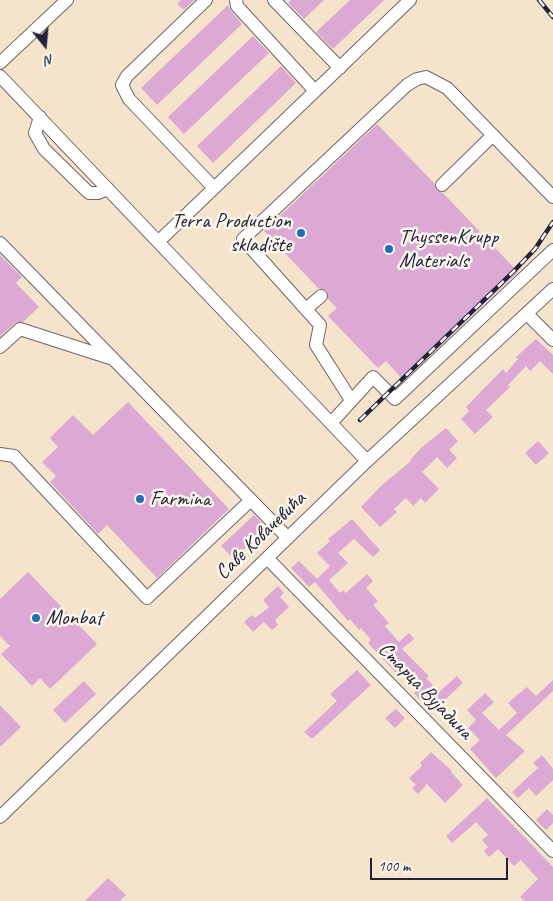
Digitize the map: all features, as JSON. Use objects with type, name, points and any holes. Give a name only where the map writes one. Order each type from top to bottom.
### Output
[{"type":"street","points":[[0,63],[67,0]]},
{"type":"street","points":[[206,0],[126,76],[122,85],[129,99],[214,188]]},
{"type":"street","points":[[236,0],[237,6],[316,91]]},
{"type":"street","points":[[274,0],[340,68]]},
{"type":"street","points":[[159,241],[410,0]]},
{"type":"street","points":[[0,76],[332,422],[367,462]]},
{"type":"street","points":[[351,400],[316,345],[320,325],[243,239],[417,79],[426,77],[447,88],[553,197]]},
{"type":"street","points":[[40,117],[35,133],[44,149],[89,193],[98,193],[108,189]]},
{"type":"street","points":[[442,185],[492,135]]},
{"type":"street","points":[[0,244],[288,538]]},
{"type":"street","points":[[332,422],[373,377],[395,399],[553,250]]},
{"type":"street","name":"Саве Ковачевића","points":[[0,817],[367,462],[553,289]]},
{"type":"street","points":[[306,309],[321,296]]},
{"type":"street","points":[[527,314],[553,340]]},
{"type":"street","points":[[0,347],[20,329],[112,358]]},
{"type":"street","points":[[0,454],[14,456],[147,598],[251,500]]},
{"type":"street","name":"Старца Вујадина","points":[[267,558],[553,851]]},
{"type":"building","points":[[181,0],[194,0],[184,10],[177,4]]},
{"type":"building","points":[[291,0],[324,0],[304,19],[288,3]]},
{"type":"building","points":[[350,0],[384,0],[333,49],[316,32]]},
{"type":"building","points":[[228,5],[242,24],[157,105],[141,88]]},
{"type":"building","points":[[253,36],[269,53],[184,134],[168,117]]},
{"type":"building","points":[[281,66],[296,83],[213,163],[197,146]]},
{"type":"building","name":"ThyssenKrupp Materials","points":[[377,124],[434,183],[436,190],[443,193],[518,272],[403,380],[386,361],[378,368],[328,316],[337,308],[328,299],[327,291],[318,288],[264,231]]},
{"type":"building","points":[[0,255],[22,277],[16,283],[39,307],[23,322],[15,323],[0,336]]},
{"type":"building","points":[[536,339],[553,355],[553,374],[540,361],[530,371],[526,366],[508,385],[510,387],[486,410],[493,417],[475,434],[461,419],[469,411],[466,407],[503,369],[506,373],[518,359],[516,357]]},
{"type":"building","name":"Farmina","points":[[128,402],[229,509],[157,578],[107,525],[98,534],[50,482],[56,476],[42,462],[58,447],[50,438],[73,415],[93,435]]},
{"type":"building","points":[[446,428],[458,441],[449,450],[457,458],[447,468],[437,457],[422,472],[439,489],[425,503],[421,498],[413,506],[406,498],[394,509],[397,512],[380,527],[361,507],[381,486],[411,461],[422,447]]},
{"type":"building","points":[[538,441],[549,453],[536,465],[525,453]]},
{"type":"building","points":[[254,515],[267,528],[234,559],[221,546]]},
{"type":"building","points":[[352,519],[380,550],[373,557],[354,539],[338,553],[348,563],[329,580],[340,593],[343,590],[346,593],[367,574],[373,581],[366,588],[378,601],[373,605],[389,623],[385,626],[399,642],[409,633],[414,639],[402,649],[429,676],[426,678],[439,692],[457,676],[463,683],[440,704],[431,695],[423,703],[414,693],[418,688],[402,670],[397,674],[368,643],[371,640],[361,628],[359,630],[350,619],[348,621],[315,582],[309,587],[291,568],[299,561],[317,579],[330,566],[317,553],[330,541],[328,539]]},
{"type":"building","name":"Monbat","points":[[28,572],[97,644],[50,689],[40,678],[32,686],[1,654],[10,646],[0,636],[0,599]]},
{"type":"building","points":[[278,586],[284,593],[280,597],[289,607],[275,620],[278,625],[272,630],[264,622],[253,632],[244,622],[252,615],[255,618],[269,607],[263,600]]},
{"type":"building","points":[[357,670],[371,685],[312,739],[304,732],[337,701],[330,694]]},
{"type":"building","points":[[553,680],[553,691],[506,735],[525,751],[496,778],[470,749],[480,740],[468,728],[476,720],[467,710],[485,693],[494,702],[482,713],[499,730],[517,713],[508,703],[527,687],[536,696]]},
{"type":"building","points":[[84,681],[96,694],[65,723],[53,710]]},
{"type":"building","points":[[0,705],[21,727],[0,747]]},
{"type":"building","points":[[396,709],[405,718],[395,728],[385,718]]},
{"type":"building","points":[[431,752],[452,771],[463,785],[445,803],[427,784],[418,794],[412,788],[416,785],[409,778],[422,766],[420,763]]},
{"type":"building","points":[[542,755],[553,769],[553,780],[536,796],[529,788],[518,798],[512,792],[538,768],[533,763]]},
{"type":"building","points":[[487,798],[553,867],[553,901],[524,901],[520,897],[538,879],[521,860],[514,866],[498,849],[489,857],[484,851],[488,847],[482,840],[488,835],[476,822],[452,843],[446,836]]},
{"type":"building","points":[[547,809],[553,815],[553,823],[546,830],[536,820]]},
{"type":"building","points":[[108,878],[126,895],[120,901],[85,901]]},
{"type":"railway","points":[[539,0],[553,17]]},
{"type":"railway","points":[[360,420],[514,271],[535,249],[553,222]]},
{"type":"place","name":"Terra Production skladište","points":[[301,233]]},
{"type":"place","name":"ThyssenKrupp Materials","points":[[389,249]]},
{"type":"place","name":"Farmina","points":[[140,499]]},
{"type":"place","name":"Monbat","points":[[36,618]]}]
